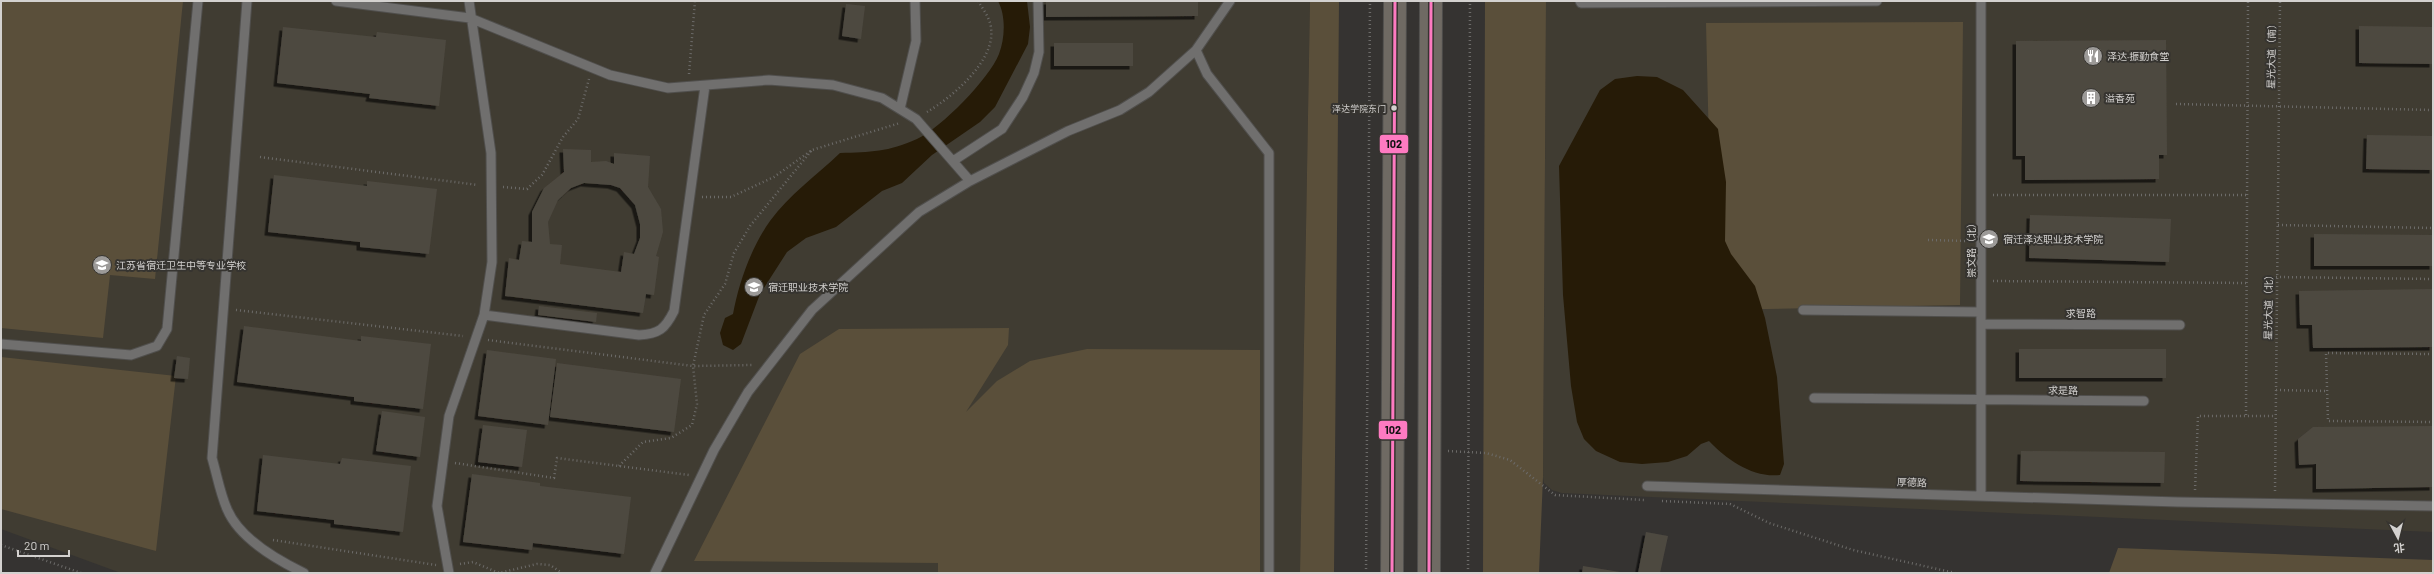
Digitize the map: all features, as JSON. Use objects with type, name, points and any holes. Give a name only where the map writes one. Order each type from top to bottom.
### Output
[{"type":"main road","points":[[1392,573],[1395,1]]},
{"type":"main road","points":[[1429,573],[1431,1]]},
{"type":"lane","points":[[1,344],[131,355],[157,346],[167,329],[198,1]]},
{"type":"lane","points":[[246,1],[212,458],[227,510],[246,536],[272,557],[304,573]]},
{"type":"lane","points":[[336,1],[470,18],[610,75],[668,88],[769,80],[833,85],[882,98],[916,119],[970,181]]},
{"type":"lane","points":[[448,570],[437,506],[449,416],[484,315],[492,262],[491,153],[484,93],[470,18],[469,1]]},
{"type":"lane","points":[[900,109],[916,41],[915,1]]},
{"type":"lane","points":[[953,161],[1002,129],[1023,97],[1034,73],[1039,52],[1038,1]]},
{"type":"lane","points":[[655,573],[701,477],[748,392],[812,310],[919,212],[970,181],[1068,131],[1120,110],[1149,92],[1196,50],[1230,1]]},
{"type":"lane","points":[[1580,2],[1876,1]]},
{"type":"lane","name":"崇文路（北）","points":[[1981,1],[1981,495]]},
{"type":"lane","points":[[1196,50],[1207,74],[1269,153],[1269,573]]},
{"type":"lane","points":[[484,315],[639,335],[652,334],[667,326],[674,312],[705,86]]},
{"type":"lane","points":[[1803,310],[1981,312]]},
{"type":"lane","name":"求智路","points":[[1981,324],[2180,324]]},
{"type":"lane","name":"求是路","points":[[1814,398],[2144,401]]},
{"type":"lane","name":"厚德路","points":[[1646,486],[2178,502],[2433,506]]},
{"type":"path","points":[[688,87],[695,1]]},
{"type":"path","points":[[690,198],[731,197],[774,177],[812,150],[916,119],[955,93],[976,70],[989,46],[992,29],[978,1]]},
{"type":"path","points":[[1366,573],[1370,1]]},
{"type":"path","points":[[1468,573],[1470,1]]},
{"type":"path","points":[[2246,415],[2248,1]]},
{"type":"path","name":"星光大道（南）","points":[[2279,106],[2280,1]]},
{"type":"path","points":[[260,157],[491,186],[527,189],[542,175],[563,137],[578,119],[593,67]]},
{"type":"path","points":[[2176,104],[2433,110]]},
{"type":"path","name":"星光大道（北）","points":[[2275,504],[2276,277],[2279,106]]},
{"type":"path","points":[[619,466],[643,442],[671,438],[692,425],[697,404],[693,366],[704,315],[725,284],[734,253],[762,210],[812,150]]},
{"type":"path","points":[[1981,195],[2247,195]]},
{"type":"path","points":[[2277,225],[2433,228]]},
{"type":"path","points":[[1928,240],[1982,241]]},
{"type":"path","points":[[2276,277],[2433,279]]},
{"type":"path","points":[[1982,281],[2246,283]]},
{"type":"path","points":[[223,308],[476,337],[494,341],[693,366],[770,364]]},
{"type":"path","points":[[2433,354],[2326,353],[2328,421],[2433,422]]},
{"type":"path","points":[[2275,390],[2327,391]]},
{"type":"path","points":[[2195,502],[2198,416],[2275,416]]},
{"type":"path","points":[[1430,451],[1468,450],[1486,452],[1510,460],[1555,494],[1650,500]]},
{"type":"path","points":[[443,461],[554,478],[558,458],[701,477]]},
{"type":"path","points":[[1658,501],[1730,504],[1769,523],[1853,550],[1955,573]]},
{"type":"path","points":[[246,536],[448,570],[473,562],[499,573],[537,564],[550,565],[562,573]]},
{"type":"path","points":[[1,545],[81,573]]},
{"type":"shaded area","name":"宿迁职业技术学院","points":[[1,1],[1310,1],[1300,573],[121,573],[1,529]]},
{"type":"shaded area","points":[[1,1],[183,1],[155,279],[110,275],[103,338],[1,328]]},
{"type":"shaded area","points":[[998,1],[1027,1],[1030,27],[1028,44],[995,107],[980,122],[932,155],[902,183],[882,191],[836,227],[806,238],[787,252],[760,294],[741,344],[733,350],[723,345],[720,333],[725,318],[733,314],[742,278],[757,242],[770,221],[794,194],[840,153],[861,152],[897,147],[917,139],[927,133],[951,114],[975,89],[994,64],[999,54],[1004,27],[1001,7]]},
{"type":"shaded area","points":[[1310,1],[1339,1],[1334,573],[1300,573]]},
{"type":"shaded area","points":[[1485,1],[1546,1],[1543,477],[1539,573],[1483,573]]},
{"type":"shaded area","name":"宿迁泽达职业技术学院","points":[[1546,1],[2433,1],[2433,532],[1562,493],[1552,490],[1544,483],[1543,477]]},
{"type":"shaded area","points":[[1963,22],[1960,305],[1713,310],[1706,23]]},
{"type":"shaded area","points":[[1637,76],[1657,77],[1683,90],[1718,129],[1726,182],[1725,241],[1731,254],[1755,286],[1765,318],[1777,377],[1784,464],[1780,475],[1760,474],[1750,471],[1732,461],[1709,441],[1701,444],[1687,456],[1668,462],[1642,464],[1620,462],[1596,451],[1584,439],[1577,422],[1571,386],[1563,295],[1559,166],[1600,90],[1615,79]]},
{"type":"shaded area","points":[[1009,328],[1008,345],[966,412],[997,381],[1030,361],[1087,349],[1260,350],[1260,573],[938,573],[938,563],[694,561],[800,354],[839,329]]},
{"type":"shaded area","points":[[1,357],[176,376],[156,551],[1,509]]},
{"type":"shaded area","points":[[2118,548],[2433,560],[2433,573],[2109,573]]},
{"type":"building","points":[[1046,1],[1198,1],[1198,16],[1046,17]]},
{"type":"building","points":[[846,4],[865,6],[861,39],[842,36]]},
{"type":"building","points":[[2359,26],[2433,27],[2433,64],[2359,63]]},
{"type":"building","points":[[283,27],[376,37],[377,32],[446,40],[439,106],[369,98],[370,94],[277,83]]},
{"type":"building","name":"溢香苑","points":[[2166,40],[2167,155],[2159,155],[2159,179],[2025,180],[2025,156],[2016,156],[2016,41]]},
{"type":"building","points":[[1054,43],[1133,43],[1133,66],[1054,66]]},
{"type":"building","points":[[2367,135],[2433,136],[2433,170],[2366,169]]},
{"type":"building","points":[[563,149],[591,150],[591,162],[606,161],[614,164],[614,153],[650,156],[648,187],[661,209],[663,232],[656,256],[659,257],[654,295],[646,294],[643,313],[505,296],[509,258],[519,260],[522,241],[532,242],[532,212],[544,188],[564,172]],"holes":[[[584,183],[611,185],[620,188],[635,205],[640,224],[640,238],[634,254],[624,252],[621,272],[560,264],[562,245],[550,244],[548,222],[558,200],[571,188]]]},
{"type":"building","points":[[274,175],[367,186],[367,181],[437,189],[429,254],[360,247],[360,242],[268,232]]},
{"type":"building","points":[[2030,215],[2171,219],[2169,262],[2029,258]]},
{"type":"building","points":[[2314,234],[2433,235],[2433,266],[2314,266]]},
{"type":"building","points":[[2433,289],[2433,347],[2313,348],[2312,325],[2300,325],[2299,291]]},
{"type":"building","points":[[539,306],[597,313],[596,322],[538,315]]},
{"type":"building","points":[[244,326],[361,341],[361,336],[431,344],[423,409],[354,401],[354,397],[237,382]]},
{"type":"building","points":[[2019,349],[2166,349],[2166,378],[2019,378]]},
{"type":"building","points":[[487,350],[556,359],[548,425],[478,416]]},
{"type":"building","points":[[177,356],[190,358],[188,379],[174,378]]},
{"type":"building","points":[[557,363],[681,379],[674,432],[550,417]]},
{"type":"building","points":[[382,411],[425,417],[420,457],[376,451]]},
{"type":"building","points":[[483,425],[527,430],[522,467],[478,462]]},
{"type":"building","points":[[2433,426],[2433,487],[2316,489],[2316,464],[2299,465],[2298,439],[2313,427]]},
{"type":"building","points":[[2021,451],[2165,452],[2164,483],[2020,481]]},
{"type":"building","points":[[263,455],[340,464],[342,458],[411,466],[403,532],[334,524],[334,520],[257,511]]},
{"type":"building","points":[[472,474],[540,483],[540,486],[631,497],[624,554],[533,543],[532,550],[463,542]]},
{"type":"building","points":[[1646,532],[1668,536],[1660,573],[1638,573]]},
{"type":"building","points":[[1583,566],[1620,572],[1620,573],[1582,573]]},
{"type":"transit line","name":"102","points":[[1392,573],[1395,1]]},
{"type":"transit line","name":"102","points":[[1429,573],[1431,1]]},
{"type":"place","name":"泽达·振勤食堂","points":[[2093,56]]},
{"type":"place","name":"溢香苑","points":[[2091,98]]},
{"type":"place","name":"泽达学院东门","points":[[1394,108]]},
{"type":"place","name":"宿迁泽达职业技术学院","points":[[1989,239]]},
{"type":"place","name":"江苏省宿迁卫生中等专业学校","points":[[102,265]]},
{"type":"place","name":"宿迁职业技术学院","points":[[754,287]]}]
